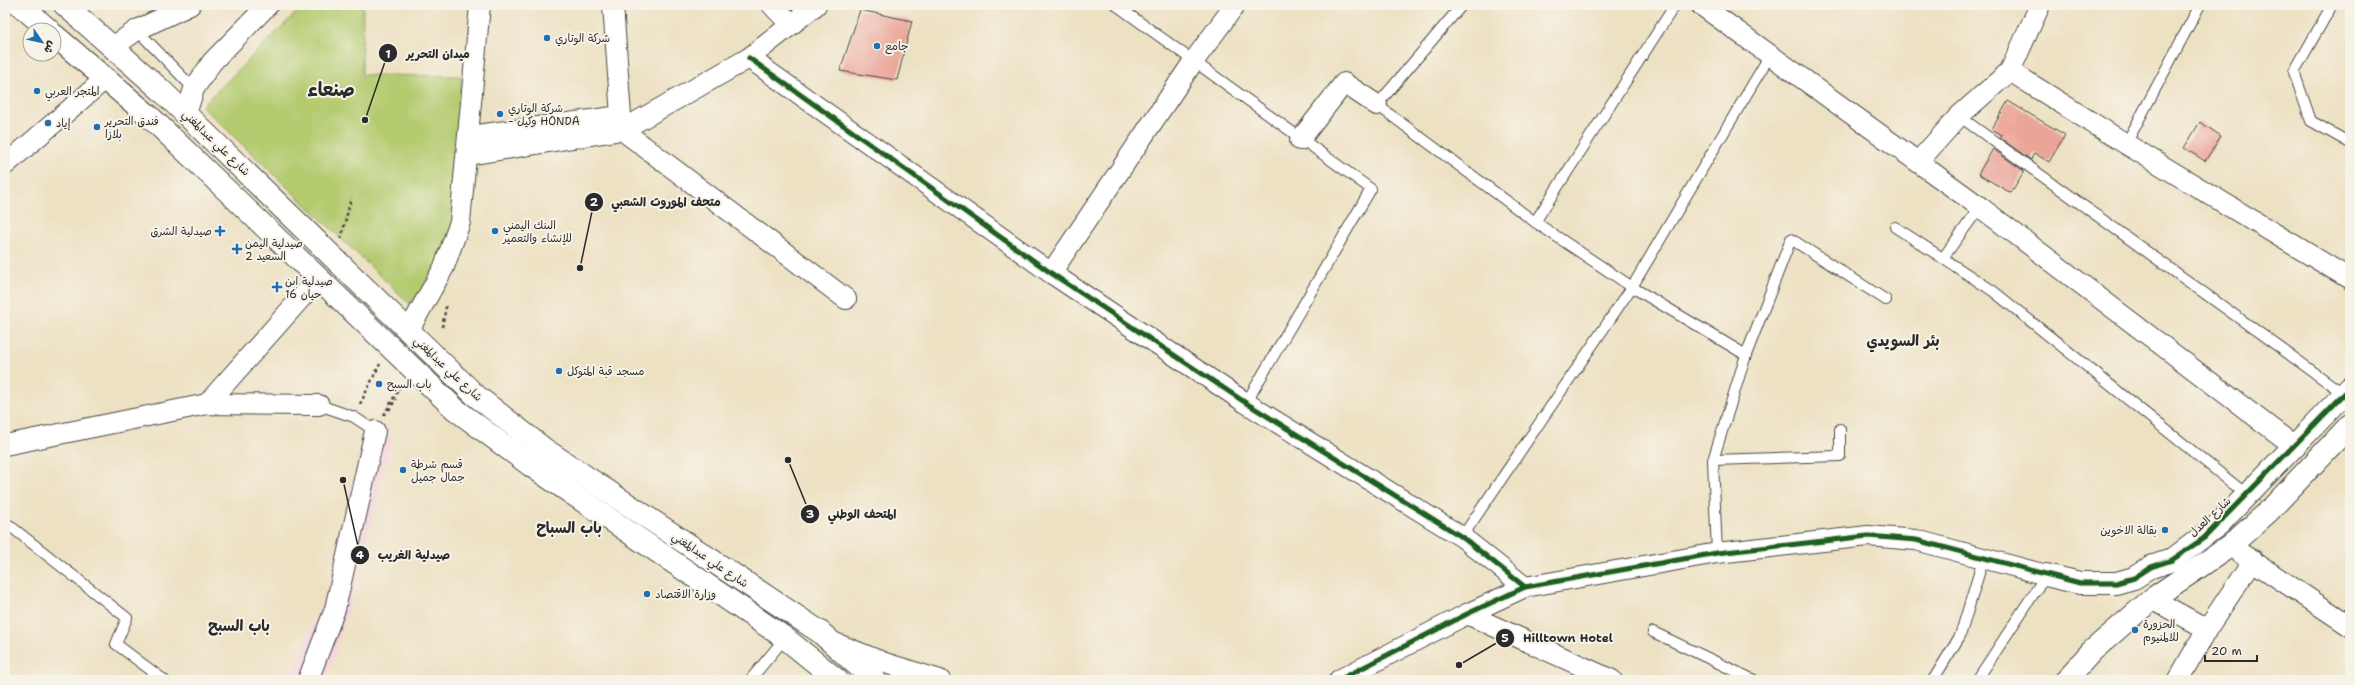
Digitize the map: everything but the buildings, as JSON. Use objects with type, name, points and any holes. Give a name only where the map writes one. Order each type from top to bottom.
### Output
[{"type":"main road","points":[[20,5],[40,22]]},
{"type":"main road","name":"شارع علي عبدالمغني","points":[[65,5],[186,114],[336,258],[408,332],[475,395],[544,449],[830,640],[874,680]]},
{"type":"main road","name":"شارع علي عبدالمغني","points":[[62,42],[149,116],[317,280],[455,409],[530,465],[785,638],[837,680]]},
{"type":"main road","name":"شارع العدل","points":[[2046,575],[2080,583],[2098,584],[2134,578],[2151,567],[2172,560],[2204,538],[2347,391]]},
{"type":"main road","points":[[2066,680],[2092,651],[2152,599],[2230,546],[2269,511],[2350,425]]},
{"type":"street","points":[[113,47],[137,30],[190,5]]},
{"type":"street","points":[[186,114],[194,89],[225,47],[268,5]]},
{"type":"street","points":[[408,332],[433,289],[453,245],[460,222],[469,145],[480,5]]},
{"type":"street","points":[[613,5],[621,123],[846,299]]},
{"type":"street","points":[[772,5],[791,25]]},
{"type":"street","points":[[469,145],[621,123],[749,58],[816,5]]},
{"type":"street","points":[[1052,273],[1193,62],[1235,5]]},
{"type":"street","points":[[1701,5],[1980,207],[2293,445]]},
{"type":"street","points":[[1918,162],[1959,116],[2010,71],[2040,5]]},
{"type":"street","points":[[749,58],[1052,273],[1246,403],[1462,537],[1525,587]]},
{"type":"street","points":[[2010,71],[2126,144],[2350,279]]},
{"type":"street","points":[[5,165],[104,79]]},
{"type":"street","points":[[1300,140],[1344,83],[1377,105]]},
{"type":"street","points":[[206,404],[317,280]]},
{"type":"street","points":[[5,446],[206,404],[319,405]]},
{"type":"street","points":[[308,680],[334,609],[376,429]]},
{"type":"street","points":[[1339,680],[1467,614],[1525,587],[1717,553],[1868,536],[1916,540],[2046,575]]},
{"type":"street","points":[[2230,546],[2350,626]]},
{"type":"street","points":[[2178,680],[2207,629],[2253,560]]},
{"type":"street","points":[[2152,599],[2207,629]]},
{"type":"street","points":[[1467,614],[1612,680]]},
{"type":"street","points":[[830,640],[885,663],[940,680]]},
{"type":"lane","points":[[1116,5],[1300,140],[1371,189],[1246,403]]},
{"type":"lane","points":[[1462,5],[1377,105],[1535,222],[1632,287],[1746,355]]},
{"type":"lane","points":[[1535,222],[1675,5]]},
{"type":"lane","points":[[2126,144],[2200,5]]},
{"type":"lane","points":[[2332,5],[2294,72],[2311,121],[2350,143]]},
{"type":"lane","points":[[137,30],[194,89]]},
{"type":"lane","points":[[1462,537],[1632,287],[1770,55]]},
{"type":"lane","points":[[1959,116],[2347,391]]},
{"type":"lane","points":[[1943,258],[1980,207]]},
{"type":"lane","points":[[1895,227],[1993,291],[2247,495]]},
{"type":"lane","points":[[1717,553],[1713,460],[1746,355],[1791,238],[1886,300]]},
{"type":"lane","points":[[319,405],[354,418],[376,429]]},
{"type":"lane","points":[[1713,460],[1840,456],[1840,429]]},
{"type":"lane","points":[[5,522],[127,618],[116,644],[164,680]]},
{"type":"lane","points":[[1933,680],[1960,636],[1984,558]]},
{"type":"lane","points":[[1977,680],[2046,575]]},
{"type":"lane","points":[[1652,632],[1754,680]]},
{"type":"lane","points":[[750,680],[785,638]]},
{"type":"path","points":[[340,245],[351,198]]},
{"type":"path","points":[[442,327],[446,307]]},
{"type":"path","points":[[354,418],[388,347]]},
{"type":"path","points":[[376,429],[411,367]]},
{"type":"path","points":[[376,429],[396,399]]},
{"type":"shaded area","points":[[365,425],[392,440],[356,584],[327,680],[288,680],[330,585]]},
{"type":"green space","points":[[304,5],[363,5],[362,75],[461,76],[456,216],[440,266],[410,304],[202,106]]},
{"type":"cycle path","points":[[749,58],[1051,273],[1246,403],[1462,537],[1525,587],[1467,614],[1339,680]]},
{"type":"cycle path","points":[[1525,587],[1717,553],[1868,536],[1916,540],[2080,583],[2116,583],[2134,578],[2151,567],[2172,560],[2204,538],[2350,388]]},
{"type":"place","name":"شركة الوتاري","points":[[547,38]]},
{"type":"place","name":"جامع","points":[[877,46]]},
{"type":"place","name":"المتجر العربي","points":[[37,91]]},
{"type":"place","name":"شركة الوتاري - وكيل HONDA","points":[[500,114]]},
{"type":"place","name":"ميدان التحرير","points":[[365,120]]},
{"type":"place","name":"إياد","points":[[48,123]]},
{"type":"place","name":"فندق التحرير بلازا","points":[[97,127]]},
{"type":"place","name":"صيدلية الشرق","points":[[220,231]]},
{"type":"place","name":"البنك اليمني للإنشاء والتعمير","points":[[495,231]]},
{"type":"place","name":"صيدلية اليمن السعيد 2","points":[[237,249]]},
{"type":"place","name":"متحف الموروث الشعبي","points":[[580,268]]},
{"type":"place","name":"صيدلية ابن حيان 16","points":[[277,287]]},
{"type":"place","name":"مسجد قبة المتوكل","points":[[559,371]]},
{"type":"place","name":"باب السبح","points":[[379,384]]},
{"type":"place","name":"المتحف الوطني","points":[[788,460]]},
{"type":"place","name":"قسم شرطة جمال جميل","points":[[403,470]]},
{"type":"place","name":"صيدلية الغريب","points":[[343,480]]},
{"type":"place","name":"بقالة الاخوين","points":[[2165,530]]},
{"type":"place","name":"وزارة الاقتصاد","points":[[647,594]]},
{"type":"place","name":"الحزورة للالمنيوم","points":[[2135,630]]},
{"type":"place","name":"Hilltown Hotel","points":[[1459,665]]},
{"type":"district","name":"صنعاء","points":[[331,89]]},
{"type":"district","name":"بئر السويدي","points":[[1903,341]]},
{"type":"district","name":"باب السباح","points":[[569,528]]},
{"type":"district","name":"باب السبح","points":[[239,626]]}]
